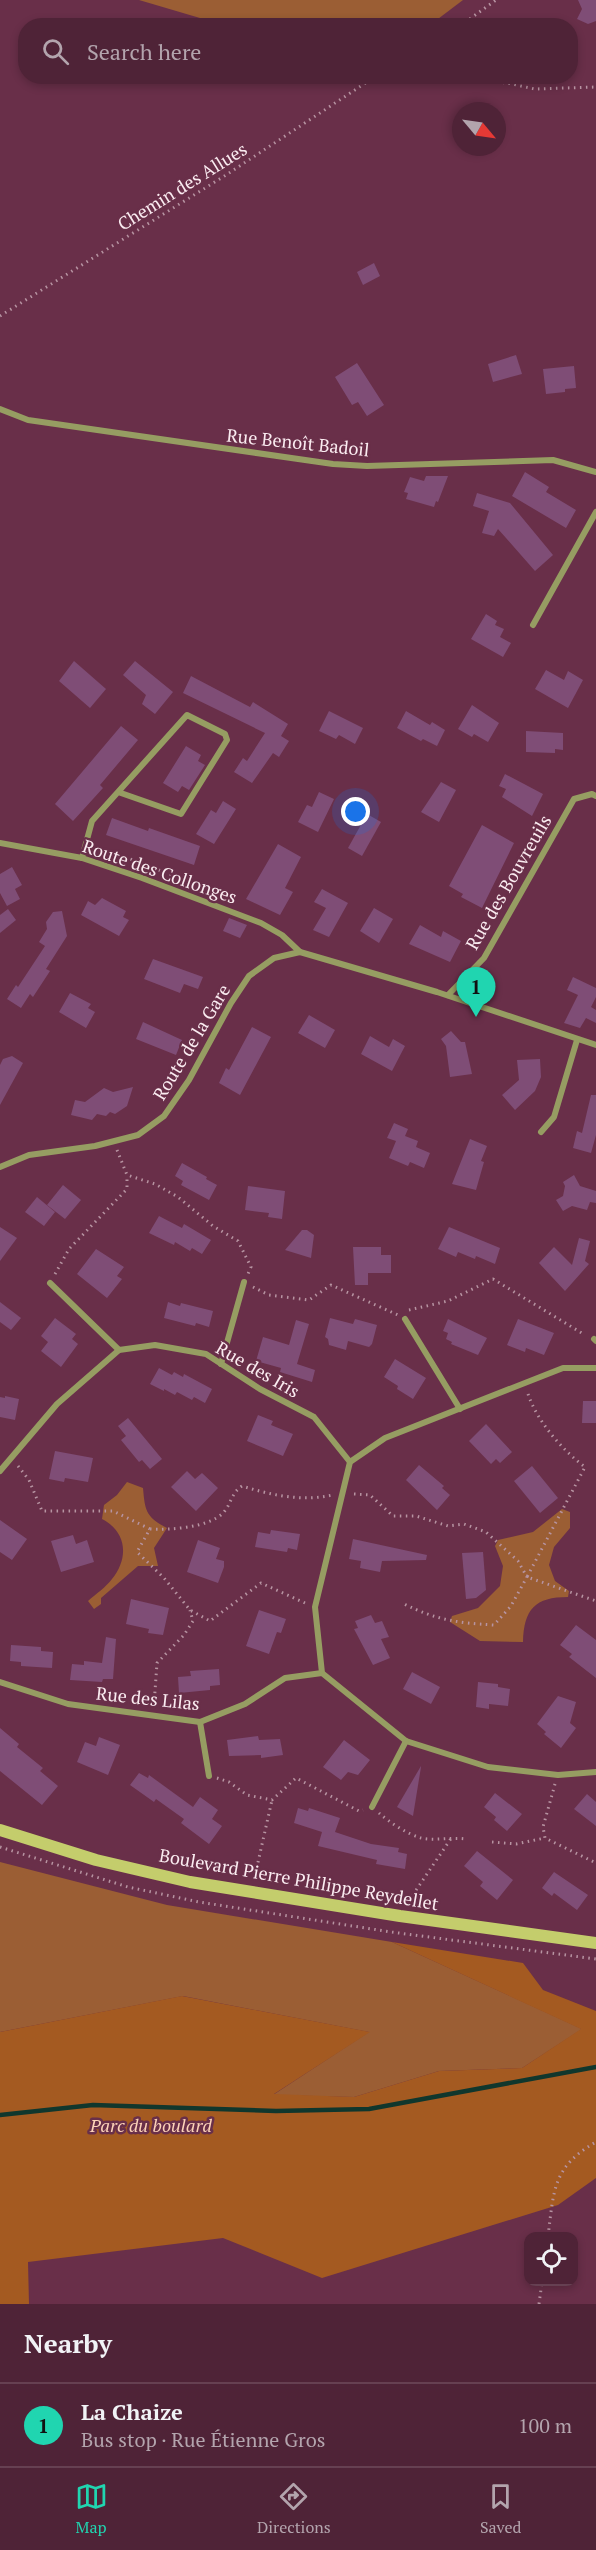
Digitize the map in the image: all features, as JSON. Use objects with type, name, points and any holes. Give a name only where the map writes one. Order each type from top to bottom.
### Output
[{"type":"main road","name":"Boulevard Pierre Philippe Reydellet","points":[[0,1830],[96,1860],[190,1882],[400,1916],[596,1943]]},
{"type":"street","name":"Rue Benoît Badoil","points":[[0,409],[28,420],[333,465],[552,460],[596,472]]},
{"type":"street","points":[[533,626],[596,512]]},
{"type":"street","points":[[82,858],[92,821],[187,715],[225,734],[227,740],[181,814],[118,792]]},
{"type":"street","name":"Rue des Bouvreuils","points":[[448,995],[484,958],[574,799],[592,794],[596,796]]},
{"type":"street","name":"Route des Collonges","points":[[0,843],[82,858],[261,923],[282,935],[300,952]]},
{"type":"street","points":[[300,952],[448,995],[596,1045]]},
{"type":"street","name":"Route de la Gare","points":[[0,1167],[29,1155],[113,1142],[138,1135],[164,1116],[189,1080],[231,1003],[249,976],[274,958],[300,952]]},
{"type":"street","points":[[541,1132],[554,1117],[577,1040]]},
{"type":"street","points":[[220,1364],[244,1282]]},
{"type":"street","points":[[0,1471],[57,1404],[119,1350],[50,1283]]},
{"type":"street","points":[[405,1319],[460,1409]]},
{"type":"street","name":"Rue des Iris","points":[[119,1350],[155,1345],[206,1354],[260,1389],[314,1417],[351,1462]]},
{"type":"street","points":[[596,1368],[564,1368],[385,1438],[351,1462],[315,1607],[322,1673],[406,1741],[488,1767],[558,1775],[596,1772]]},
{"type":"street","name":"Rue des Lilas","points":[[0,1682],[68,1704],[200,1722],[246,1704],[285,1678],[322,1673]]},
{"type":"street","points":[[200,1722],[209,1776]]},
{"type":"street","points":[[372,1807],[406,1741]]},
{"type":"path","points":[[471,18],[496,0]]},
{"type":"path","name":"Chemin des Allues","points":[[0,316],[226,175],[364,84]]},
{"type":"path","points":[[515,84],[535,89],[596,87]]},
{"type":"path","points":[[50,1283],[69,1249],[127,1190],[127,1175],[113,1142]]},
{"type":"path","points":[[127,1175],[155,1184],[178,1197],[213,1226],[238,1241],[251,1267],[244,1282],[269,1295],[309,1300],[332,1285],[387,1309]]},
{"type":"path","points":[[405,1319],[407,1311],[448,1301],[493,1279],[569,1328],[595,1340]]},
{"type":"path","points":[[404,1604],[431,1617],[494,1625],[511,1606],[527,1577],[585,1467],[572,1458],[544,1424],[530,1400],[525,1384]]},
{"type":"path","points":[[12,1459],[29,1480],[42,1511],[113,1511],[150,1528],[168,1530],[195,1526],[223,1514],[235,1490],[242,1486],[277,1495],[314,1499],[342,1492],[370,1495],[393,1516],[416,1516],[448,1526],[464,1524],[486,1532],[518,1561],[527,1577],[596,1601]]},
{"type":"path","points":[[150,1528],[137,1552],[164,1578],[190,1610],[210,1621],[261,1583],[315,1607]]},
{"type":"path","points":[[156,1715],[154,1703],[157,1663],[184,1635],[193,1622],[190,1610]]},
{"type":"path","points":[[545,1838],[543,1827],[558,1775]]},
{"type":"path","points":[[209,1776],[230,1782],[247,1795],[272,1800]]},
{"type":"path","points":[[251,1893],[272,1800],[296,1778],[359,1811],[372,1807],[386,1820],[421,1838],[466,1839]]},
{"type":"path","points":[[400,1916],[413,1892],[452,1837]]},
{"type":"path","points":[[492,1842],[516,1844],[545,1838],[596,1863]]},
{"type":"path","points":[[548,2232],[553,2190],[562,2169],[578,2153],[596,2142]]},
{"type":"path","points":[[539,2304],[541,2286]]},
{"type":"shaded area","points":[[139,0],[463,0],[439,18],[200,18]]},
{"type":"shaded area","points":[[127,1482],[143,1488],[151,1517],[167,1528],[154,1548],[158,1566],[138,1566],[101,1598],[101,1604],[94,1609],[88,1601],[112,1579],[123,1554],[121,1538],[110,1524],[102,1519],[104,1505],[117,1495]]},
{"type":"shaded area","points":[[562,1509],[570,1512],[570,1528],[554,1547],[549,1565],[555,1581],[569,1591],[568,1597],[547,1599],[534,1607],[526,1621],[523,1642],[480,1641],[450,1622],[452,1616],[478,1608],[500,1586],[503,1566],[495,1546],[498,1540],[533,1532]]},
{"type":"shaded area","points":[[0,1862],[167,1905],[392,1942],[582,2029],[522,2068],[439,2071],[354,2097],[273,2095],[369,2032],[183,1996],[0,2032]]},
{"type":"green space","name":"Parc du boulard","points":[[392,1942],[523,1963],[543,1990],[596,2011],[596,2178],[558,2205],[322,2278],[223,2238],[28,2262],[29,2304],[0,2304],[0,2032],[182,1996],[370,2032],[274,2094],[354,2097],[439,2071],[522,2068],[581,2029]]},
{"type":"building","points":[[578,0],[596,0],[596,21],[588,24],[578,19],[582,9]]},
{"type":"building","points":[[374,263],[380,276],[363,285],[357,272]]},
{"type":"building","points":[[516,355],[522,374],[493,382],[488,364]]},
{"type":"building","points":[[357,363],[384,405],[367,416],[358,402],[352,405],[335,377]]},
{"type":"building","points":[[574,366],[576,388],[546,394],[543,369]]},
{"type":"building","points":[[525,472],[549,487],[546,492],[576,510],[566,528],[512,496]]},
{"type":"building","points":[[426,476],[448,476],[434,507],[406,499],[408,493],[404,492],[410,477],[424,481]]},
{"type":"building","points":[[477,493],[510,503],[553,555],[535,571],[498,529],[494,536],[482,533],[489,511],[473,506]]},
{"type":"building","points":[[486,614],[497,621],[495,625],[504,629],[500,637],[511,643],[503,657],[471,639]]},
{"type":"building","points":[[74,661],[106,689],[90,708],[59,681]]},
{"type":"building","points":[[135,661],[173,692],[155,714],[142,704],[146,695],[123,675]]},
{"type":"building","points":[[546,670],[564,680],[568,671],[583,680],[568,708],[535,689]]},
{"type":"building","points":[[191,676],[250,707],[253,702],[288,724],[281,736],[289,741],[279,757],[273,753],[252,783],[234,772],[243,758],[247,761],[265,733],[183,693]]},
{"type":"building","points":[[472,705],[499,723],[488,742],[458,729]]},
{"type":"building","points":[[329,711],[363,728],[355,744],[339,735],[336,739],[319,731]]},
{"type":"building","points":[[406,711],[430,725],[432,722],[445,730],[437,746],[423,739],[421,741],[397,728]]},
{"type":"building","points":[[121,726],[138,740],[100,785],[103,788],[73,821],[55,804]]},
{"type":"building","points":[[526,731],[563,733],[563,750],[555,749],[555,753],[526,752]]},
{"type":"building","points":[[186,746],[201,755],[198,761],[205,765],[189,790],[182,786],[178,792],[163,783]]},
{"type":"building","points":[[505,774],[543,794],[532,816],[502,797],[506,789],[499,786]]},
{"type":"building","points":[[441,782],[456,790],[439,822],[421,812]]},
{"type":"building","points":[[319,792],[334,799],[318,832],[298,822],[307,805],[312,807]]},
{"type":"building","points":[[223,801],[236,809],[214,844],[196,834],[211,810],[216,813]]},
{"type":"building","points":[[367,814],[381,822],[362,856],[348,848]]},
{"type":"building","points":[[112,818],[200,846],[194,865],[106,835]]},
{"type":"building","points":[[482,825],[514,843],[482,908],[461,897],[463,894],[449,886]]},
{"type":"building","points":[[278,844],[301,857],[285,888],[293,892],[280,915],[246,899]]},
{"type":"building","points":[[12,867],[22,885],[15,889],[20,899],[7,906],[0,893],[0,874]]},
{"type":"building","points":[[322,889],[348,903],[329,937],[313,930],[326,908],[314,902]]},
{"type":"building","points":[[102,898],[126,911],[123,917],[129,920],[119,936],[81,915],[88,901],[95,905]]},
{"type":"building","points":[[374,908],[393,919],[379,943],[360,931]]},
{"type":"building","points":[[8,909],[16,920],[0,933],[0,915]]},
{"type":"building","points":[[62,911],[67,936],[46,969],[50,971],[33,997],[30,994],[21,1008],[7,999],[16,985],[18,987],[45,946],[39,942],[47,929],[46,922],[53,912]]},
{"type":"building","points":[[229,918],[247,925],[240,938],[223,931]]},
{"type":"building","points":[[420,925],[441,937],[443,931],[461,941],[450,962],[409,944]]},
{"type":"building","points":[[153,959],[203,977],[198,989],[184,984],[180,993],[144,979]]},
{"type":"building","points":[[573,977],[596,988],[596,997],[591,1007],[596,1010],[596,1023],[586,1018],[580,1028],[564,1023],[578,995],[567,990]]},
{"type":"building","points":[[70,993],[91,1004],[88,1008],[95,1012],[86,1028],[59,1012]]},
{"type":"building","points":[[309,1015],[335,1030],[325,1048],[298,1033]]},
{"type":"building","points":[[143,1022],[182,1040],[176,1055],[136,1039]]},
{"type":"building","points":[[252,1027],[271,1037],[240,1095],[219,1083],[226,1068],[229,1070]]},
{"type":"building","points":[[451,1031],[461,1042],[465,1042],[472,1074],[450,1077],[446,1046],[441,1039]]},
{"type":"building","points":[[370,1036],[389,1047],[393,1039],[405,1046],[392,1071],[361,1054]]},
{"type":"building","points":[[12,1056],[23,1063],[0,1105],[0,1065],[3,1059]]},
{"type":"building","points":[[540,1059],[541,1077],[535,1091],[515,1110],[502,1095],[519,1080],[517,1060]]},
{"type":"building","points":[[133,1087],[127,1106],[115,1114],[110,1112],[106,1116],[97,1114],[92,1120],[71,1115],[75,1100],[85,1102],[104,1088],[113,1092]]},
{"type":"building","points":[[591,1095],[596,1095],[596,1135],[591,1153],[573,1148],[577,1131],[582,1133]]},
{"type":"building","points":[[394,1123],[408,1129],[405,1136],[418,1141],[416,1147],[430,1153],[424,1168],[410,1162],[408,1166],[389,1158],[396,1141],[387,1138]]},
{"type":"building","points":[[470,1139],[487,1146],[481,1161],[484,1162],[476,1190],[452,1184]]},
{"type":"building","points":[[182,1163],[217,1185],[209,1200],[181,1185],[183,1181],[175,1176]]},
{"type":"building","points":[[574,1175],[580,1186],[596,1191],[596,1203],[590,1202],[587,1210],[572,1206],[563,1211],[556,1200],[563,1196],[565,1186],[563,1182]]},
{"type":"building","points":[[63,1185],[81,1200],[65,1219],[47,1205]]},
{"type":"building","points":[[248,1186],[285,1191],[282,1219],[268,1217],[269,1213],[245,1210]]},
{"type":"building","points":[[37,1197],[55,1212],[44,1226],[25,1212]]},
{"type":"building","points":[[159,1216],[182,1228],[184,1224],[211,1240],[202,1254],[192,1248],[190,1251],[175,1242],[174,1245],[149,1233]]},
{"type":"building","points":[[0,1227],[17,1238],[0,1261]]},
{"type":"building","points":[[449,1227],[500,1248],[495,1264],[458,1252],[456,1257],[438,1249]]},
{"type":"building","points":[[302,1230],[307,1230],[314,1235],[311,1258],[285,1250]]},
{"type":"building","points":[[579,1238],[590,1241],[585,1261],[589,1264],[565,1291],[539,1263],[554,1247],[572,1265]]},
{"type":"building","points":[[353,1247],[381,1247],[381,1255],[391,1255],[391,1273],[368,1273],[368,1285],[355,1285]]},
{"type":"building","points":[[96,1249],[124,1267],[117,1276],[122,1279],[107,1298],[77,1274]]},
{"type":"building","points":[[0,1302],[21,1318],[11,1330],[0,1322]]},
{"type":"building","points":[[168,1302],[213,1311],[209,1327],[164,1318]]},
{"type":"building","points":[[55,1318],[76,1334],[72,1339],[78,1344],[61,1367],[41,1351],[48,1342],[41,1336]]},
{"type":"building","points":[[330,1318],[353,1324],[355,1319],[377,1325],[372,1344],[369,1347],[348,1341],[346,1350],[329,1345],[325,1337]]},
{"type":"building","points":[[448,1319],[487,1338],[478,1355],[451,1344],[452,1342],[446,1339],[448,1333],[443,1331]]},
{"type":"building","points":[[518,1319],[554,1333],[544,1355],[526,1348],[525,1352],[507,1345]]},
{"type":"building","points":[[296,1320],[309,1324],[297,1364],[315,1370],[312,1382],[280,1372],[281,1368],[256,1361],[263,1337],[289,1345]]},
{"type":"building","points":[[395,1359],[426,1378],[413,1399],[384,1377]]},
{"type":"building","points":[[159,1368],[172,1375],[174,1372],[183,1377],[184,1374],[212,1389],[205,1403],[194,1397],[192,1400],[177,1392],[175,1395],[150,1384]]},
{"type":"building","points":[[5,1396],[19,1399],[15,1420],[0,1417],[0,1397],[5,1398]]},
{"type":"building","points":[[583,1401],[596,1401],[596,1423],[582,1423]]},
{"type":"building","points":[[258,1415],[273,1421],[271,1425],[293,1434],[283,1456],[247,1441]]},
{"type":"building","points":[[128,1418],[162,1459],[150,1469],[142,1460],[139,1462],[121,1440],[126,1436],[118,1426]]},
{"type":"building","points":[[486,1424],[512,1452],[500,1463],[496,1459],[491,1464],[469,1441]]},
{"type":"building","points":[[55,1451],[93,1458],[88,1482],[65,1478],[64,1482],[49,1479]]},
{"type":"building","points":[[419,1465],[444,1486],[442,1488],[450,1495],[437,1510],[406,1480]]},
{"type":"building","points":[[532,1466],[558,1498],[540,1513],[514,1481]]},
{"type":"building","points":[[187,1471],[195,1479],[202,1473],[218,1488],[196,1511],[171,1487]]},
{"type":"building","points":[[0,1520],[27,1539],[12,1560],[0,1552]]},
{"type":"building","points":[[271,1530],[300,1534],[297,1550],[288,1548],[287,1552],[255,1547],[258,1532],[270,1534]]},
{"type":"building","points":[[73,1535],[76,1544],[87,1540],[94,1562],[61,1572],[51,1541]]},
{"type":"building","points":[[353,1539],[427,1555],[426,1560],[382,1561],[380,1572],[360,1568],[361,1561],[349,1559]]},
{"type":"building","points":[[198,1540],[220,1548],[216,1559],[224,1561],[224,1567],[218,1583],[187,1572]]},
{"type":"building","points":[[483,1552],[486,1590],[476,1598],[466,1599],[462,1553]]},
{"type":"building","points":[[131,1599],[169,1608],[163,1635],[148,1633],[149,1629],[126,1624]]},
{"type":"building","points":[[259,1610],[286,1619],[281,1633],[277,1632],[269,1654],[246,1646]]},
{"type":"building","points":[[371,1615],[375,1623],[382,1621],[389,1637],[381,1639],[390,1658],[373,1665],[354,1629],[358,1628],[355,1621]]},
{"type":"building","points":[[576,1625],[596,1640],[596,1678],[569,1657],[572,1654],[560,1645]]},
{"type":"building","points":[[106,1637],[116,1639],[113,1679],[103,1679],[102,1682],[70,1680],[72,1664],[84,1665],[84,1661],[102,1663]]},
{"type":"building","points":[[11,1645],[41,1647],[41,1651],[53,1652],[52,1668],[21,1666],[21,1662],[10,1661]]},
{"type":"building","points":[[219,1669],[220,1685],[210,1686],[210,1690],[179,1693],[178,1677],[191,1676],[190,1671]]},
{"type":"building","points":[[412,1672],[440,1687],[431,1704],[403,1689]]},
{"type":"building","points":[[478,1682],[498,1684],[498,1687],[510,1689],[508,1706],[489,1704],[489,1709],[476,1707]]},
{"type":"building","points":[[558,1696],[576,1702],[570,1723],[576,1728],[561,1748],[544,1734],[546,1732],[537,1724]]},
{"type":"building","points":[[0,1728],[19,1744],[17,1747],[43,1768],[40,1771],[58,1786],[42,1805],[0,1771]]},
{"type":"building","points":[[258,1736],[259,1740],[280,1739],[283,1755],[261,1758],[261,1755],[229,1756],[227,1740]]},
{"type":"building","points":[[99,1737],[120,1745],[108,1775],[77,1762],[85,1742],[96,1746]]},
{"type":"building","points":[[344,1740],[370,1760],[358,1775],[348,1772],[341,1780],[323,1767]]},
{"type":"building","points":[[421,1767],[413,1816],[397,1807]]},
{"type":"building","points":[[139,1773],[148,1778],[149,1775],[193,1807],[200,1797],[218,1810],[212,1819],[222,1826],[209,1844],[181,1823],[184,1819],[156,1799],[154,1802],[130,1785]]},
{"type":"building","points":[[495,1793],[522,1814],[507,1831],[484,1807]]},
{"type":"building","points":[[587,1794],[596,1802],[596,1826],[574,1809]]},
{"type":"building","points":[[298,1808],[308,1811],[309,1808],[340,1818],[335,1832],[371,1844],[399,1848],[398,1852],[407,1854],[405,1869],[376,1864],[377,1860],[318,1846],[322,1832],[294,1823]]},
{"type":"building","points":[[477,1851],[513,1880],[497,1900],[480,1886],[483,1882],[464,1866]]},
{"type":"building","points":[[554,1872],[588,1895],[577,1910],[554,1893],[552,1896],[542,1888]]},
{"type":"waterway","points":[[0,2115],[93,2105],[276,2111],[369,2109],[596,2067]]},
{"type":"place","name":"La Chaize","points":[[476,1017]]}]
